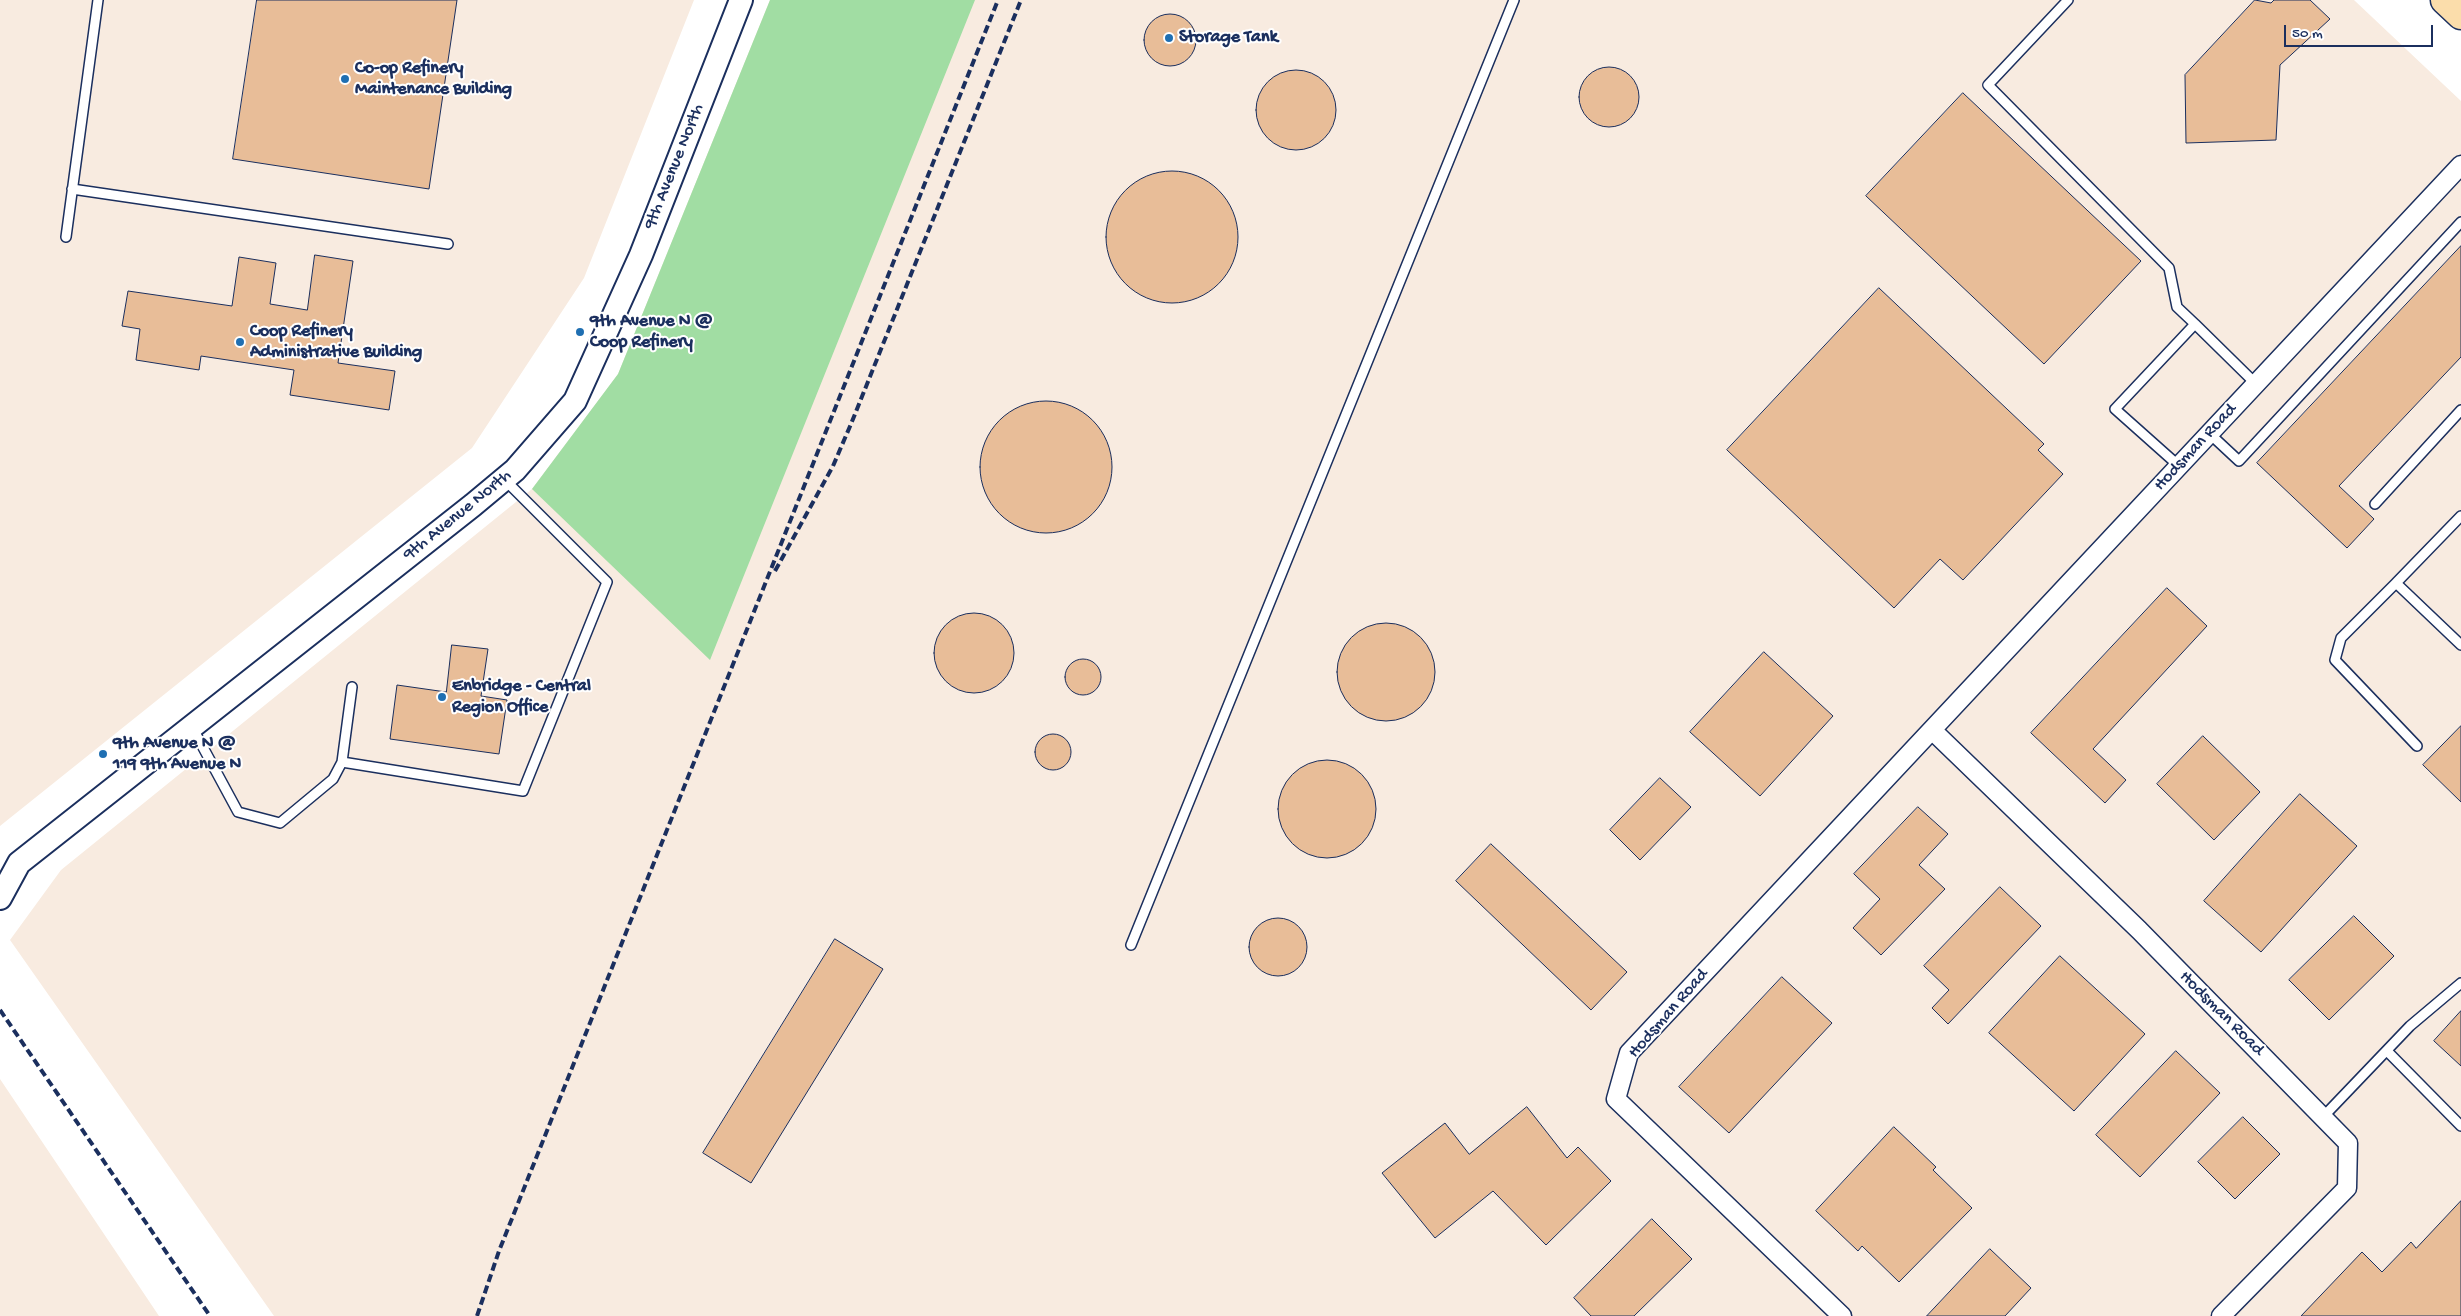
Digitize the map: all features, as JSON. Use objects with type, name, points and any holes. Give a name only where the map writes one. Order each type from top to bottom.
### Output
[{"type":"main road","points":[[2445,0],[2461,15]]},
{"type":"street","name":"9th Avenue North","points":[[0,898],[19,863],[504,480],[575,401],[641,255],[741,0]]},
{"type":"street","name":"Hodsman Road","points":[[1842,1316],[1616,1099],[1629,1053],[2460,168]]},
{"type":"street","name":"Hodsman Road","points":[[1932,730],[2139,930],[2348,1143],[2347,1188],[2221,1316]]},
{"type":"lane","points":[[66,237],[98,0]]},
{"type":"lane","points":[[1131,945],[1514,0]]},
{"type":"lane","points":[[2068,0],[1988,85],[2170,268],[2177,307],[2256,384]]},
{"type":"lane","points":[[72,189],[448,244]]},
{"type":"lane","points":[[2210,434],[2239,461],[2461,222]]},
{"type":"lane","points":[[2179,466],[2114,409],[2195,324]]},
{"type":"lane","points":[[2375,504],[2461,410]]},
{"type":"lane","points":[[342,762],[523,790],[607,582],[504,480]]},
{"type":"lane","points":[[2417,746],[2335,660],[2341,638],[2461,516]]},
{"type":"lane","points":[[2396,583],[2461,645]]},
{"type":"lane","points":[[192,727],[238,812],[280,823],[333,778],[342,762],[352,687]]},
{"type":"lane","points":[[2323,1117],[2410,1026],[2461,983]]},
{"type":"lane","points":[[2387,1052],[2461,1126]]},
{"type":"shaded area","points":[[0,0],[694,0],[584,278],[472,448],[0,826]]},
{"type":"shaded area","points":[[770,0],[2354,0],[2461,101],[2461,1316],[274,1316],[10,940],[61,870],[532,489],[618,374]]},
{"type":"shaded area","points":[[0,1079],[159,1316],[0,1316]]},
{"type":"green space","points":[[770,0],[975,0],[710,660],[532,489],[618,374]]},
{"type":"building","name":"Co-op Refinery Maintenance Building","points":[[257,0],[457,0],[429,189],[233,159]]},
{"type":"building","points":[[2255,0],[2271,3],[2274,0],[2310,0],[2330,19],[2280,65],[2276,140],[2186,143],[2185,75]]},
{"type":"building","name":"Storage Tank","points":[[1165,14],[1175,14],[1184,18],[1192,26],[1196,40],[1192,54],[1184,62],[1175,66],[1165,66],[1156,62],[1148,54],[1144,45],[1144,35],[1148,26],[1156,18]]},
{"type":"building","points":[[1609,67],[1626,72],[1634,80],[1639,97],[1634,114],[1626,122],[1609,127],[1592,122],[1584,114],[1579,97],[1584,80],[1592,72]]},
{"type":"building","points":[[1288,70],[1304,70],[1325,81],[1336,102],[1336,118],[1325,139],[1304,150],[1288,150],[1274,144],[1262,132],[1256,118],[1256,102],[1262,88],[1274,76]]},
{"type":"building","points":[[1963,93],[2141,261],[2044,364],[1866,196]]},
{"type":"building","points":[[1172,171],[1185,172],[1197,176],[1219,190],[1233,212],[1237,224],[1237,250],[1233,262],[1219,284],[1197,298],[1185,302],[1172,303],[1159,302],[1147,298],[1125,284],[1111,262],[1107,250],[1106,237],[1107,224],[1111,212],[1125,190],[1147,176],[1159,172]]},
{"type":"building","points":[[2461,246],[2461,357],[2339,486],[2374,519],[2347,548],[2257,463]]},
{"type":"building","name":"Coop Refinery Administrative Building","points":[[315,255],[353,261],[338,363],[395,371],[389,410],[290,395],[294,370],[201,356],[199,370],[136,360],[140,329],[122,326],[128,291],[232,306],[239,257],[276,263],[270,304],[307,310]]},
{"type":"building","points":[[1879,288],[2044,444],[2038,450],[2063,474],[1963,580],[1940,559],[1894,608],[1727,450]]},
{"type":"building","points":[[1046,401],[1059,402],[1071,406],[1093,420],[1107,442],[1111,454],[1111,480],[1107,492],[1093,514],[1071,528],[1059,532],[1046,533],[1033,532],[1021,528],[999,514],[985,492],[981,480],[980,467],[981,454],[985,442],[999,420],[1021,406],[1033,402]]},
{"type":"building","points":[[2167,588],[2207,626],[2093,749],[2126,780],[2105,803],[2031,733]]},
{"type":"building","points":[[966,613],[982,613],[1003,624],[1014,645],[1014,661],[1003,682],[982,693],[966,693],[952,687],[940,675],[934,661],[934,645],[940,631],[952,619]]},
{"type":"building","points":[[1386,623],[1405,627],[1421,637],[1431,653],[1435,672],[1431,691],[1421,707],[1405,717],[1386,721],[1367,717],[1351,707],[1341,691],[1337,672],[1341,653],[1351,637],[1367,627]]},
{"type":"building","name":"Enbridge - Central Region Office","points":[[452,645],[488,649],[481,696],[507,700],[499,754],[390,739],[397,685],[446,692]]},
{"type":"building","points":[[1764,652],[1833,716],[1760,796],[1690,732]]},
{"type":"building","points":[[1083,659],[1090,660],[1096,664],[1100,670],[1100,684],[1096,690],[1090,694],[1083,695],[1076,694],[1070,690],[1066,684],[1065,677],[1066,670],[1070,664],[1076,660]]},
{"type":"building","points":[[2461,726],[2461,802],[2423,765]]},
{"type":"building","points":[[1053,734],[1060,735],[1066,739],[1070,745],[1070,759],[1066,765],[1060,769],[1053,770],[1046,769],[1040,765],[1036,759],[1035,752],[1036,745],[1040,739],[1046,735]]},
{"type":"building","points":[[2203,736],[2260,792],[2214,840],[2157,784]]},
{"type":"building","points":[[1327,760],[1346,764],[1362,774],[1372,790],[1376,809],[1372,828],[1362,844],[1346,854],[1327,858],[1308,854],[1292,844],[1282,828],[1278,809],[1282,790],[1292,774],[1308,764]]},
{"type":"building","points":[[1660,778],[1691,807],[1640,860],[1610,830]]},
{"type":"building","points":[[2300,794],[2357,846],[2261,952],[2204,901]]},
{"type":"building","points":[[1918,807],[1948,834],[1919,865],[1945,889],[1881,955],[1853,928],[1880,899],[1854,874]]},
{"type":"building","points":[[1491,844],[1627,972],[1591,1010],[1456,881]]},
{"type":"building","points":[[2000,887],[2041,926],[1948,1024],[1932,1008],[1949,990],[1924,966]]},
{"type":"building","points":[[2354,916],[2394,956],[2329,1020],[2289,980]]},
{"type":"building","points":[[1278,918],[1289,920],[1299,926],[1305,936],[1307,947],[1305,958],[1299,968],[1289,974],[1278,976],[1267,974],[1257,968],[1251,958],[1249,947],[1251,936],[1257,926],[1267,920]]},
{"type":"building","points":[[835,939],[883,969],[751,1183],[703,1153]]},
{"type":"building","points":[[2060,956],[2145,1034],[2074,1111],[1989,1033]]},
{"type":"building","points":[[1782,977],[1832,1023],[1729,1133],[1679,1087]]},
{"type":"building","points":[[2461,1011],[2461,1066],[2434,1041]]},
{"type":"building","points":[[2176,1051],[2220,1093],[2140,1177],[2096,1135]]},
{"type":"building","points":[[1527,1107],[1567,1158],[1578,1147],[1611,1181],[1546,1245],[1493,1191],[1435,1238],[1382,1173],[1445,1123],[1469,1154]]},
{"type":"building","points":[[2243,1117],[2280,1154],[2235,1199],[2198,1162]]},
{"type":"building","points":[[1894,1127],[1936,1167],[1933,1170],[1972,1208],[1899,1282],[1862,1246],[1858,1251],[1816,1211]]},
{"type":"building","points":[[2461,1201],[2461,1316],[2301,1316],[2362,1252],[2382,1272],[2411,1242],[2416,1248]]},
{"type":"building","points":[[1652,1219],[1692,1259],[1634,1316],[1591,1316],[1574,1298]]},
{"type":"building","points":[[1990,1249],[2031,1288],[2005,1316],[1927,1316]]},
{"type":"railway","points":[[477,1316],[499,1251],[998,0]]},
{"type":"railway","points":[[775,571],[833,466],[1021,0]]},
{"type":"railway","points":[[0,1010],[210,1316]]},
{"type":"place","name":"Storage Tank","points":[[1169,38]]},
{"type":"place","name":"Co-op Refinery Maintenance Building","points":[[345,79]]},
{"type":"place","name":"9th Avenue N @ Coop Refinery","points":[[580,332]]},
{"type":"place","name":"Coop Refinery Administrative Building","points":[[240,342]]},
{"type":"place","name":"Enbridge - Central Region Office","points":[[442,697]]},
{"type":"place","name":"9th Avenue N @ 119 9th Avenue N","points":[[103,754]]}]
